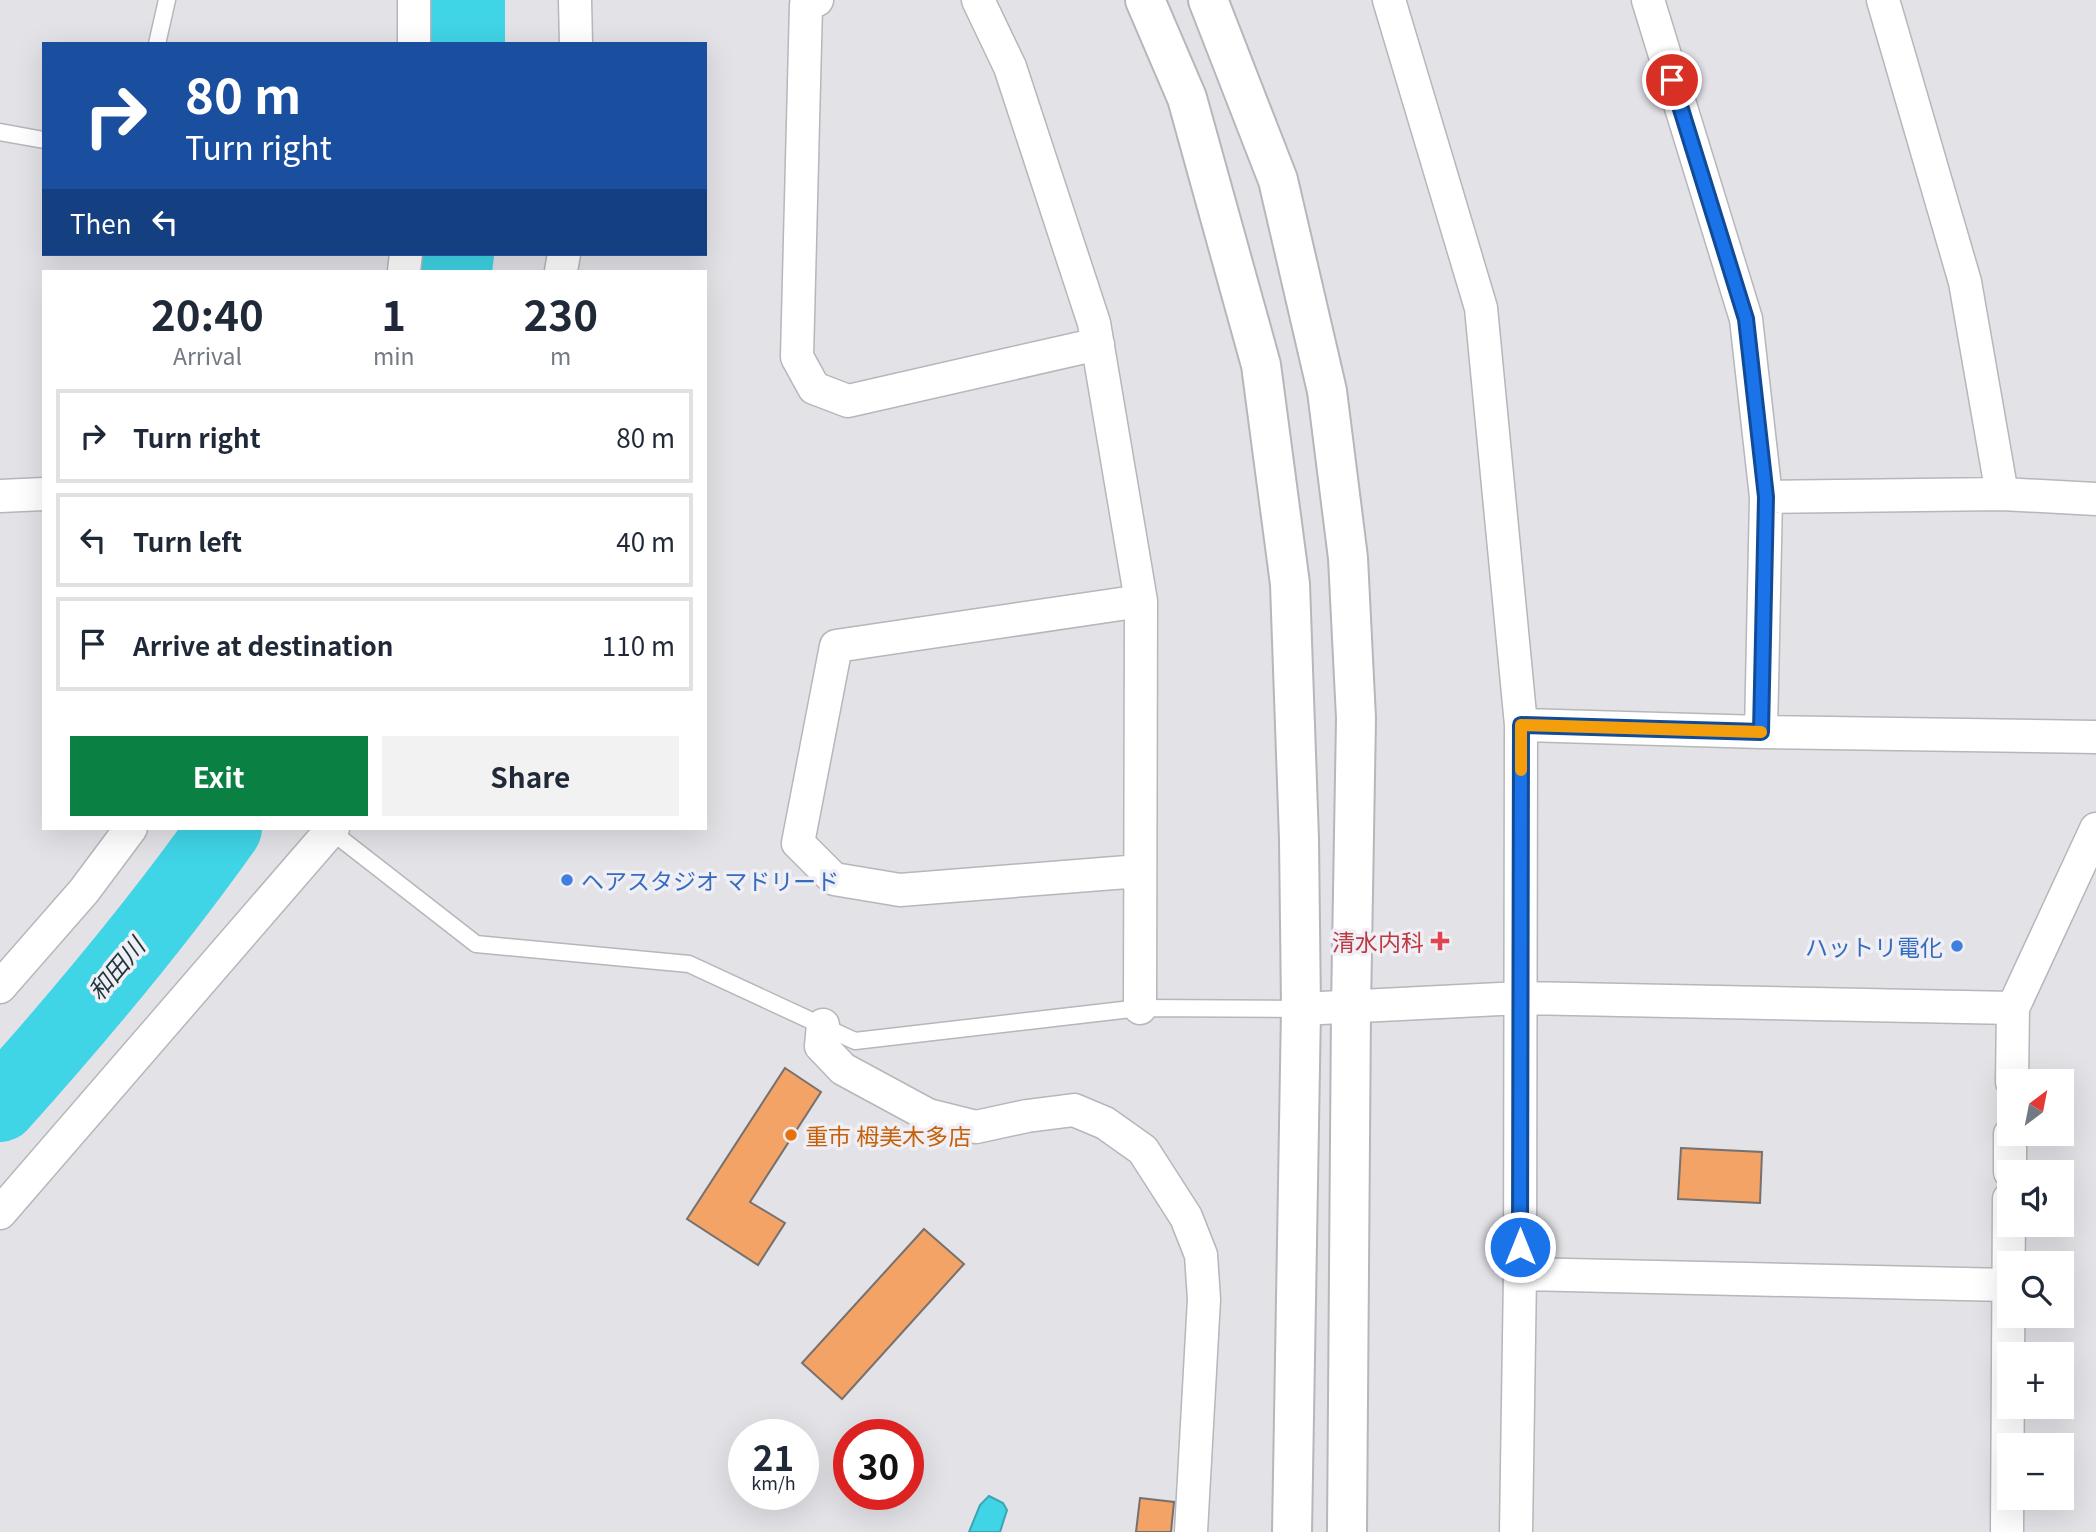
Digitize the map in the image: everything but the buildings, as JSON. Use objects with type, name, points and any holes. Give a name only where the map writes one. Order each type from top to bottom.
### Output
[{"type":"street","points":[[414,0],[414,42]]},
{"type":"street","points":[[575,0],[576,42]]},
{"type":"street","points":[[817,0],[806,5],[797,356],[814,388],[848,401],[1098,344]]},
{"type":"street","points":[[978,0],[1010,67],[1094,323],[1141,601],[1140,1008]]},
{"type":"street","points":[[1145,0],[1187,98],[1261,365],[1290,584],[1299,839],[1301,1009],[1292,1532]]},
{"type":"street","points":[[1208,0],[1278,180],[1327,391],[1348,558],[1356,718],[1347,1532]]},
{"type":"street","points":[[1389,0],[1481,308],[1521,725],[1520,1274],[1516,1532]]},
{"type":"street","points":[[1648,0],[1746,319],[1766,497],[1761,732]]},
{"type":"street","points":[[1883,0],[1965,282],[2002,494]]},
{"type":"street","points":[[0,496],[42,494]]},
{"type":"street","points":[[1766,497],[2002,494],[2096,499]]},
{"type":"street","points":[[1140,871],[900,890],[834,879],[798,844],[836,646],[1141,601]]},
{"type":"street","points":[[1521,725],[2096,737]]},
{"type":"street","points":[[2011,1069],[2013,1008],[2096,829]]},
{"type":"street","points":[[0,986],[84,891],[130,830]]},
{"type":"street","points":[[0,1213],[330,830]]},
{"type":"street","points":[[1301,1009],[1520,998],[2013,1008]]},
{"type":"street","points":[[823,1025],[821,1046],[843,1069],[928,1115],[976,1127],[1027,1116],[1074,1111],[1105,1123],[1143,1150],[1186,1217],[1201,1255],[1204,1299],[1191,1532]]},
{"type":"street","points":[[1520,1274],[1997,1285]]},
{"type":"street","points":[[2007,1328],[2007,1532]]},
{"type":"lane","points":[[157,42],[167,0]]},
{"type":"lane","points":[[0,132],[42,141]]},
{"type":"lane","points":[[332,830],[476,944],[689,964],[855,1041],[1140,1008],[1301,1009]]},
{"type":"water","points":[[989,1496],[1003,1503],[1007,1510],[1000,1532],[969,1532],[980,1505]]},
{"type":"waterway","name":"和田川","points":[[468,0],[468,42]]},
{"type":"waterway","name":"和田川","points":[[455,270],[457,256]]},
{"type":"waterway","name":"和田川","points":[[0,1105],[117,970],[224,830]]},
{"type":"slow traffic","points":[[1521,770],[1521,725],[1761,732]]},
{"type":"place","name":"ヘアスタジオ マドリード","points":[[567,880]]},
{"type":"place","name":"清水内科","points":[[1440,941]]},
{"type":"place","name":"ハットリ電化","points":[[1957,946]]},
{"type":"place","name":"重市 栂美木多店","points":[[791,1135]]},
{"type":"route","points":[[1520,1247],[1521,725],[1761,732],[1766,497],[1746,319],[1672,80]]}]
